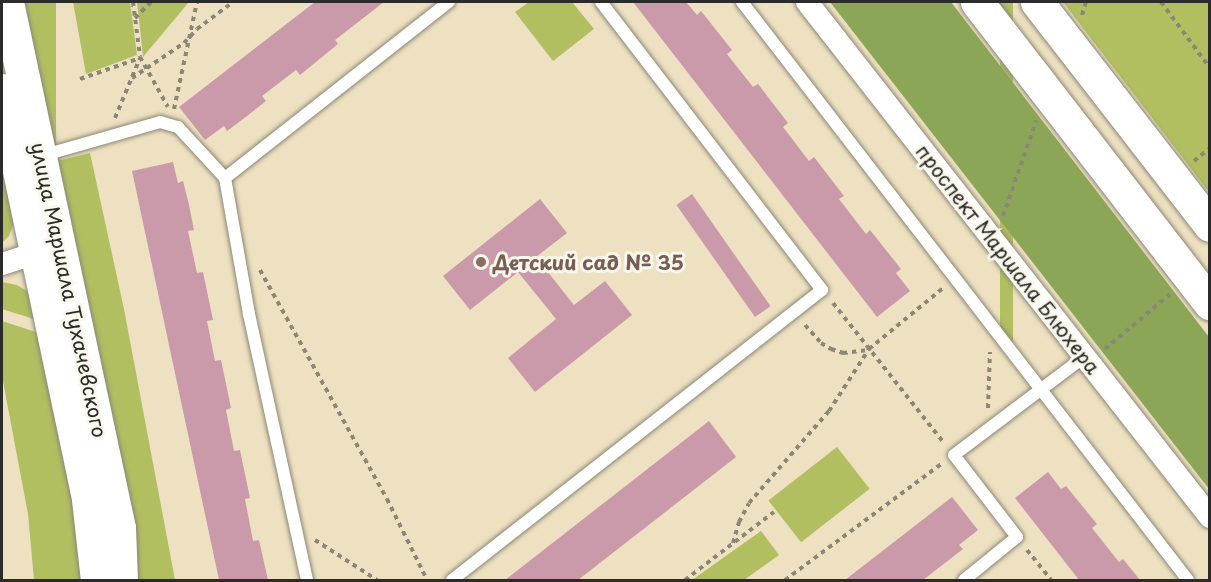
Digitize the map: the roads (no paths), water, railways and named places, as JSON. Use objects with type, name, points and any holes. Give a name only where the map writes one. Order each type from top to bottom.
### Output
[{"type":"street","name":"улица Маршала Тухачевского","points":[[7,2],[9,88],[28,159],[47,250],[88,499],[97,580]]},
{"type":"street","name":"проспект Маршала Блюхера","points":[[807,2],[1209,517]]},
{"type":"street","points":[[976,2],[1209,303]]},
{"type":"street","points":[[1037,2],[1209,225]]},
{"type":"street","name":"улица Маршала Тухачевского","points":[[47,250],[119,528],[121,580]]},
{"type":"street","points":[[2,264],[47,250]]},
{"type":"lane","points":[[225,177],[449,2]]},
{"type":"lane","points":[[452,580],[822,290],[601,2]]},
{"type":"lane","points":[[742,2],[1188,580]]},
{"type":"lane","points":[[28,159],[93,143],[108,136],[160,122],[178,127],[225,177],[249,314],[307,580]]},
{"type":"lane","points":[[964,580],[1017,537],[954,455],[1040,389],[1086,360]]},
{"type":"place","name":"Детский сад № 35","points":[[481,262]]}]
